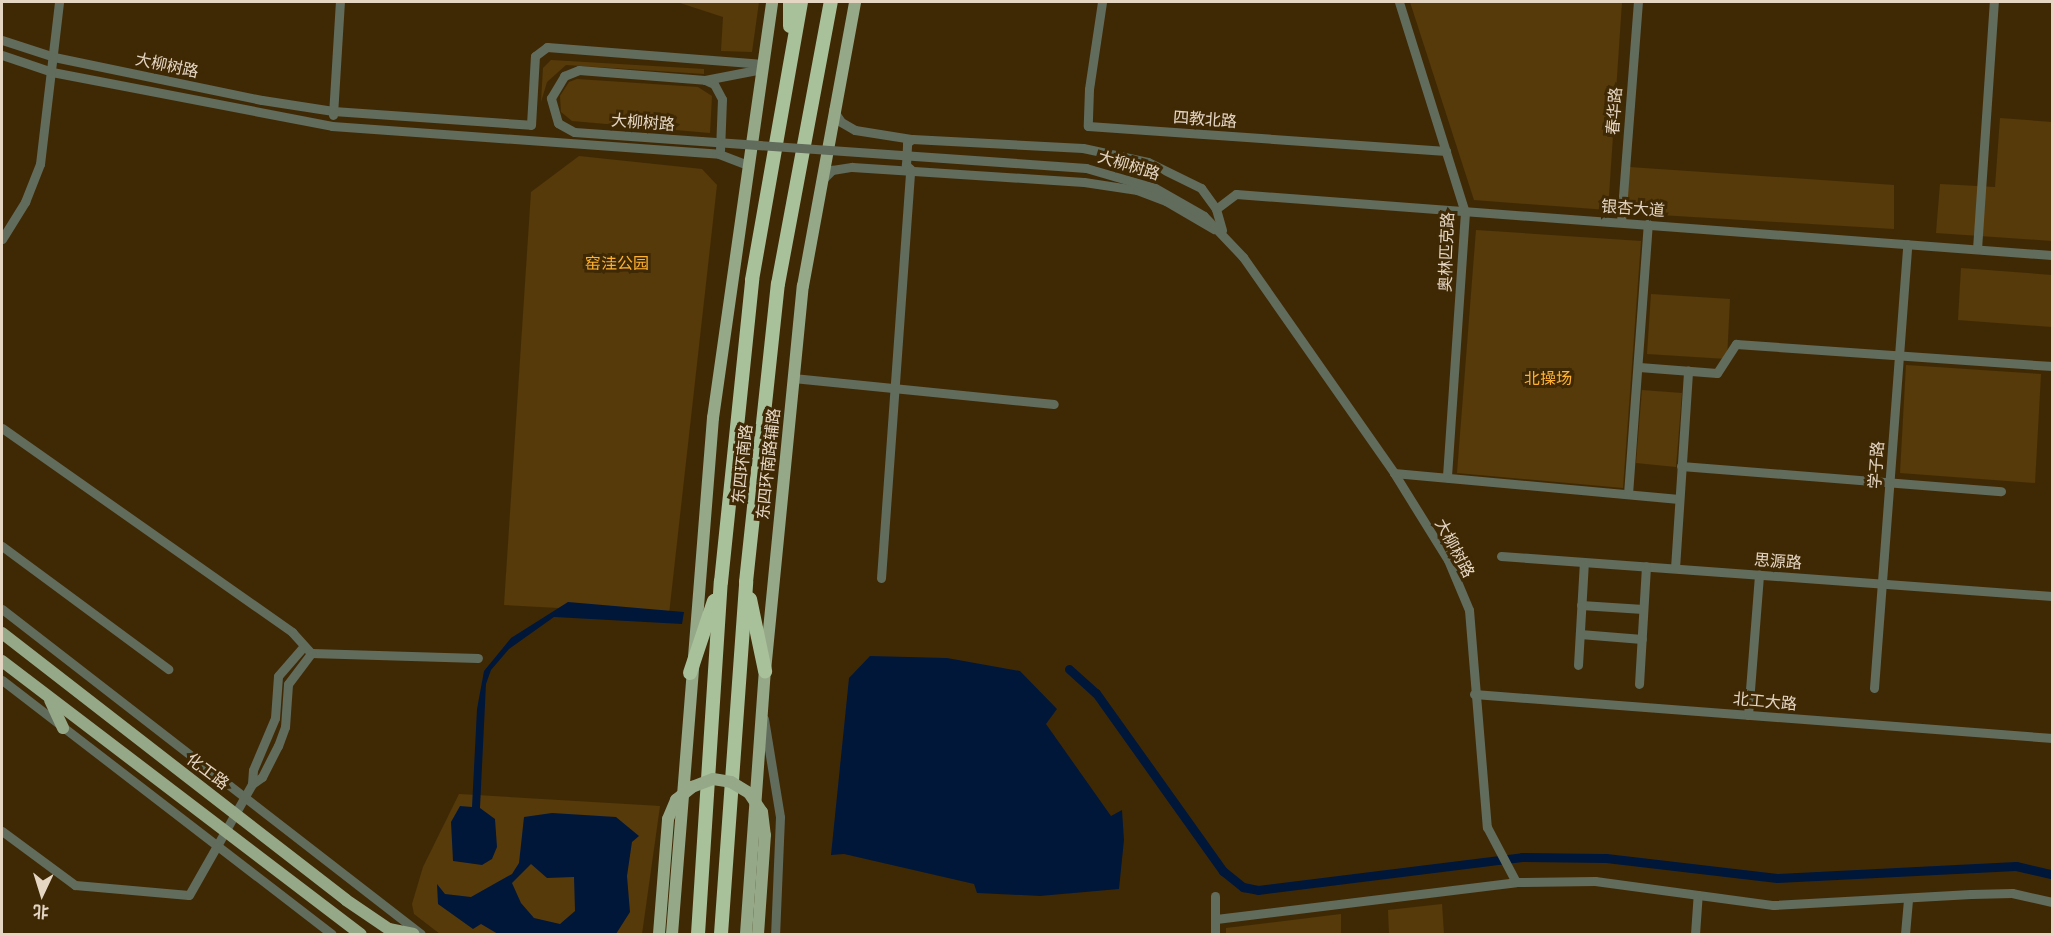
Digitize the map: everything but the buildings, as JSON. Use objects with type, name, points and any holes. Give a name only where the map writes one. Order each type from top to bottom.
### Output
[{"type":"highway","points":[[790,2],[790,56]]},
{"type":"highway","name":"东四环南路","points":[[698,934],[721,582],[752,280],[801,2]]},
{"type":"highway","name":"东四环南路","points":[[721,934],[746,582],[778,284],[831,2]]},
{"type":"highway","points":[[690,673],[721,582]]},
{"type":"highway","points":[[746,582],[765,671]]},
{"type":"main road","points":[[672,934],[690,673],[713,418],[747,165],[772,2]]},
{"type":"main road","name":"东四环南路辅路","points":[[746,934],[765,671],[793,378],[821,180],[855,2]]},
{"type":"main road","name":"化工路","points":[[2,633],[392,931]]},
{"type":"main road","points":[[2,662],[361,934]]},
{"type":"main road","points":[[50,699],[63,728]]},
{"type":"main road","points":[[659,934],[668,819],[676,800],[692,786],[713,779],[731,782],[749,793],[762,812],[765,835],[758,934]]},
{"type":"main road","points":[[392,931],[412,934]]},
{"type":"street","points":[[2,239],[25,202],[40,164],[59,2]]},
{"type":"street","points":[[332,126],[340,2]]},
{"type":"street","name":"四教北路","points":[[1102,2],[1089,89],[1088,126],[1446,151]]},
{"type":"street","name":"奥林匹克路","points":[[1399,2],[1465,212],[1447,477]]},
{"type":"street","name":"春华路","points":[[1621,222],[1638,2]]},
{"type":"street","points":[[1977,249],[1994,2]]},
{"type":"street","name":"大柳树路","points":[[2,40],[54,57],[333,111],[531,125]]},
{"type":"street","points":[[530,139],[535,56],[547,47],[763,67]]},
{"type":"street","name":"大柳树路","points":[[2,55],[52,72],[332,126],[719,154],[747,165]]},
{"type":"street","points":[[705,80],[763,67]]},
{"type":"street","name":"大柳树路","points":[[705,80],[587,70],[564,76],[553,90],[553,115],[565,128],[701,141],[1086,168],[1155,188],[1182,201],[1222,232],[1395,473],[1448,560],[1470,610],[1474,694],[1487,827],[1516,882]]},
{"type":"street","points":[[705,80],[714,84],[722,99],[719,154]]},
{"type":"street","points":[[833,110],[841,122],[855,130],[912,139],[1083,148],[1148,162],[1202,188],[1216,209],[1222,232]]},
{"type":"street","points":[[881,578],[910,169],[906,165],[907,143],[912,139]]},
{"type":"street","points":[[821,180],[832,170],[852,167],[1084,182],[1137,190],[1166,201],[1222,232]]},
{"type":"street","name":"银杏大道","points":[[1216,209],[1236,194],[2052,255]]},
{"type":"street","points":[[1628,494],[1648,224]]},
{"type":"street","name":"学子路","points":[[1874,688],[1907,244]]},
{"type":"street","points":[[1639,368],[1716,373],[1736,344],[2052,366]]},
{"type":"street","points":[[1675,568],[1688,370]]},
{"type":"street","points":[[793,378],[1054,404]]},
{"type":"street","points":[[2,428],[292,632],[307,650]]},
{"type":"street","points":[[1681,466],[2001,491]]},
{"type":"street","points":[[1395,473],[1679,499]]},
{"type":"street","points":[[2,546],[168,669]]},
{"type":"street","name":"思源路","points":[[1501,556],[2052,596]]},
{"type":"street","points":[[1578,665],[1584,562]]},
{"type":"street","points":[[1638,684],[1646,566]]},
{"type":"street","points":[[1748,715],[1759,574]]},
{"type":"street","points":[[1581,604],[1643,609]]},
{"type":"street","points":[[2,609],[421,934]]},
{"type":"street","points":[[1580,634],[1642,639]]},
{"type":"street","points":[[2,831],[75,885],[189,895],[252,784],[253,770],[275,718],[278,676],[307,650],[478,658]]},
{"type":"street","points":[[2,680],[217,848],[332,934]]},
{"type":"street","name":"北工大路","points":[[1474,694],[2052,738]]},
{"type":"street","points":[[763,709],[780,817],[775,934]]},
{"type":"street","points":[[1216,919],[1516,882],[1595,881],[1773,905],[2012,893],[2052,902]]},
{"type":"street","points":[[1695,934],[1698,895]]},
{"type":"street","points":[[1215,896],[1215,934]]},
{"type":"street","points":[[1905,934],[1908,898]]},
{"type":"green space","points":[[677,2],[759,2],[752,52],[721,51],[723,17]]},
{"type":"green space","points":[[1410,2],[1622,2],[1608,210],[1474,200]]},
{"type":"green space","points":[[551,60],[704,69],[704,74],[566,65],[547,82],[541,102],[543,68]]},
{"type":"green space","points":[[577,79],[698,87],[712,96],[710,133],[572,121],[561,112],[560,96],[569,82]]},
{"type":"green space","points":[[2000,118],[2052,122],[2052,241],[1936,233],[1940,184],[1995,187]]},
{"type":"green space","name":"窑洼公园","points":[[579,156],[702,169],[717,185],[669,614],[504,605],[531,192]]},
{"type":"green space","points":[[1629,167],[1894,185],[1894,229],[1627,213]]},
{"type":"green space","name":"北操场","points":[[1476,230],[1641,241],[1623,488],[1457,473]]},
{"type":"green space","points":[[1961,268],[2052,275],[2052,327],[1958,320]]},
{"type":"green space","points":[[1651,294],[1730,299],[1727,359],[1647,354]]},
{"type":"green space","points":[[1906,365],[2041,374],[2035,483],[1900,473]]},
{"type":"green space","points":[[1642,390],[1682,393],[1676,467],[1636,463]]},
{"type":"green space","points":[[459,794],[660,806],[642,934],[440,934],[414,914],[412,904],[423,867]]},
{"type":"green space","points":[[1442,904],[1444,934],[1389,934],[1388,910]]},
{"type":"green space","points":[[1341,914],[1341,934],[1226,934],[1226,928]]},
{"type":"water","points":[[568,602],[684,612],[682,624],[554,617],[509,649],[491,670],[486,684],[480,808],[495,819],[497,847],[492,859],[482,865],[453,861],[451,822],[460,806],[472,807],[477,709],[484,671],[511,638]]},
{"type":"water","points":[[870,656],[947,658],[1020,671],[1057,709],[1046,724],[1111,816],[1122,810],[1124,840],[1119,889],[1040,896],[977,893],[974,884],[844,854],[831,855],[849,678]]},
{"type":"water","points":[[552,813],[616,817],[639,836],[632,842],[627,876],[630,912],[616,934],[498,934],[481,924],[473,929],[438,904],[437,884],[445,894],[471,897],[512,874],[519,863],[524,817]],"holes":[[[531,864],[547,878],[574,877],[575,911],[560,924],[534,918],[521,903],[512,883]]]},
{"type":"waterway","points":[[1069,669],[1096,693],[1223,871],[1243,887],[1258,890],[1522,857],[1606,858],[1777,878],[2016,866],[2052,874]]}]
